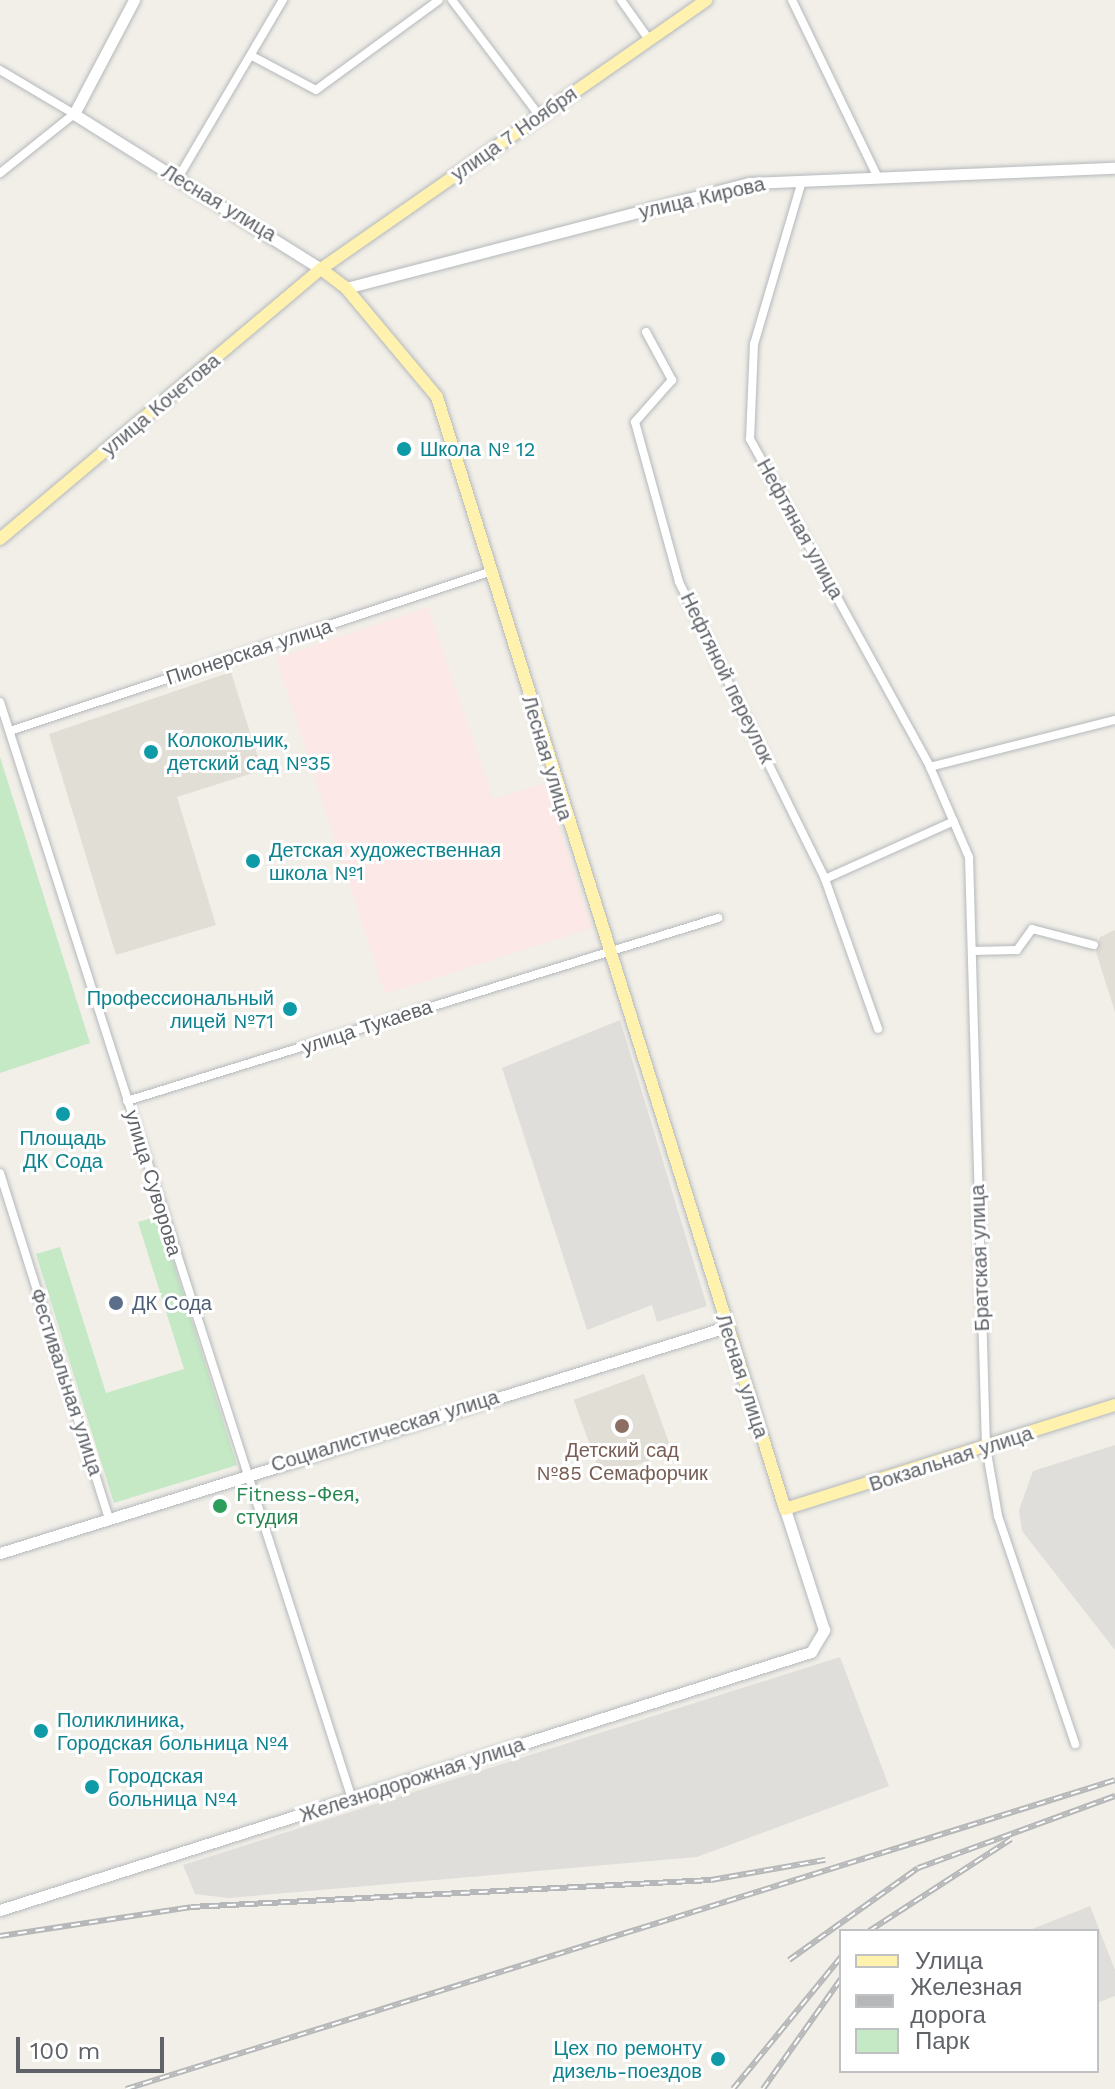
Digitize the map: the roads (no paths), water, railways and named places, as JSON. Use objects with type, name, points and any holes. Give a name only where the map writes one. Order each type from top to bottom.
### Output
[{"type":"main road","name":"улица 7 Ноября","points":[[321,269],[707,0]]},
{"type":"main road","name":"Лесная улица","points":[[321,269],[346,288],[437,397],[489,572],[785,1509]]},
{"type":"main road","name":"улица Кочетова","points":[[0,539],[321,269]]},
{"type":"main road","name":"Вокзальная улица","points":[[785,1509],[1115,1405]]},
{"type":"street","points":[[0,173],[74,114],[134,0]]},
{"type":"street","points":[[178,178],[283,0]]},
{"type":"street","points":[[252,56],[316,90],[439,0]]},
{"type":"street","points":[[452,0],[539,115]]},
{"type":"street","points":[[621,0],[650,41]]},
{"type":"street","points":[[792,0],[878,178]]},
{"type":"street","name":"Лесная улица","points":[[0,70],[321,269]]},
{"type":"street","name":"улица Кирова","points":[[346,288],[750,183],[1115,168]]},
{"type":"street","name":"Нефтяная улица","points":[[802,181],[754,344],[750,439],[930,767]]},
{"type":"street","name":"Нефтяной переулок","points":[[646,332],[672,380],[635,422],[679,582],[825,879],[878,1029]]},
{"type":"street","name":"Пионерская улица","points":[[10,731],[489,572]]},
{"type":"street","name":"улица Суворова","points":[[0,702],[352,1799]]},
{"type":"street","points":[[930,767],[1115,720]]},
{"type":"street","name":"Братская улица","points":[[930,767],[969,857],[986,1447],[998,1516],[1075,1744]]},
{"type":"street","points":[[825,879],[954,821]]},
{"type":"street","name":"улица Тукаева","points":[[127,1101],[718,918]]},
{"type":"street","points":[[972,951],[1017,950],[1032,929],[1094,945]]},
{"type":"street","name":"Фестивальная улица","points":[[1,1179],[109,1519]]},
{"type":"street","name":"Социалистическая улица","points":[[0,1553],[726,1327]]},
{"type":"street","name":"Лесная улица","points":[[785,1509],[824,1630],[820,1643]]},
{"type":"street","name":"Железнодорожная улица","points":[[0,1910],[811,1652],[820,1643]]},
{"type":"railway","points":[[126,2089],[1115,1780]]},
{"type":"railway","points":[[789,1960],[918,1868],[1115,1796]]},
{"type":"railway","points":[[872,1929],[1011,1839]]},
{"type":"railway","points":[[0,1936],[191,1907],[711,1880],[825,1860]]},
{"type":"railway","points":[[733,2089],[839,1959]]},
{"type":"railway","points":[[763,2089],[839,1982]]},
{"type":"place","name":"Школа № 12","points":[[404,449]]},
{"type":"place","name":"Колокольчик, детский сад №35","points":[[151,752]]},
{"type":"place","name":"Детская художественная школа №1","points":[[253,861]]},
{"type":"place","name":"Профессиональный лицей №71","points":[[290,1009]]},
{"type":"place","name":"Площадь ДК Сода","points":[[63,1114]]},
{"type":"place","name":"ДК Сода","points":[[116,1303]]},
{"type":"place","name":"Детский сад №85 Семафорчик","points":[[622,1426]]},
{"type":"place","name":"Fitness-Фея, студия","points":[[220,1506]]},
{"type":"place","name":"Поликлиника, Городская больница №4","points":[[41,1731]]},
{"type":"place","name":"Городская больница №4","points":[[92,1787]]},
{"type":"place","name":"Цех по ремонту дизель-поездов","points":[[718,2059]]}]
